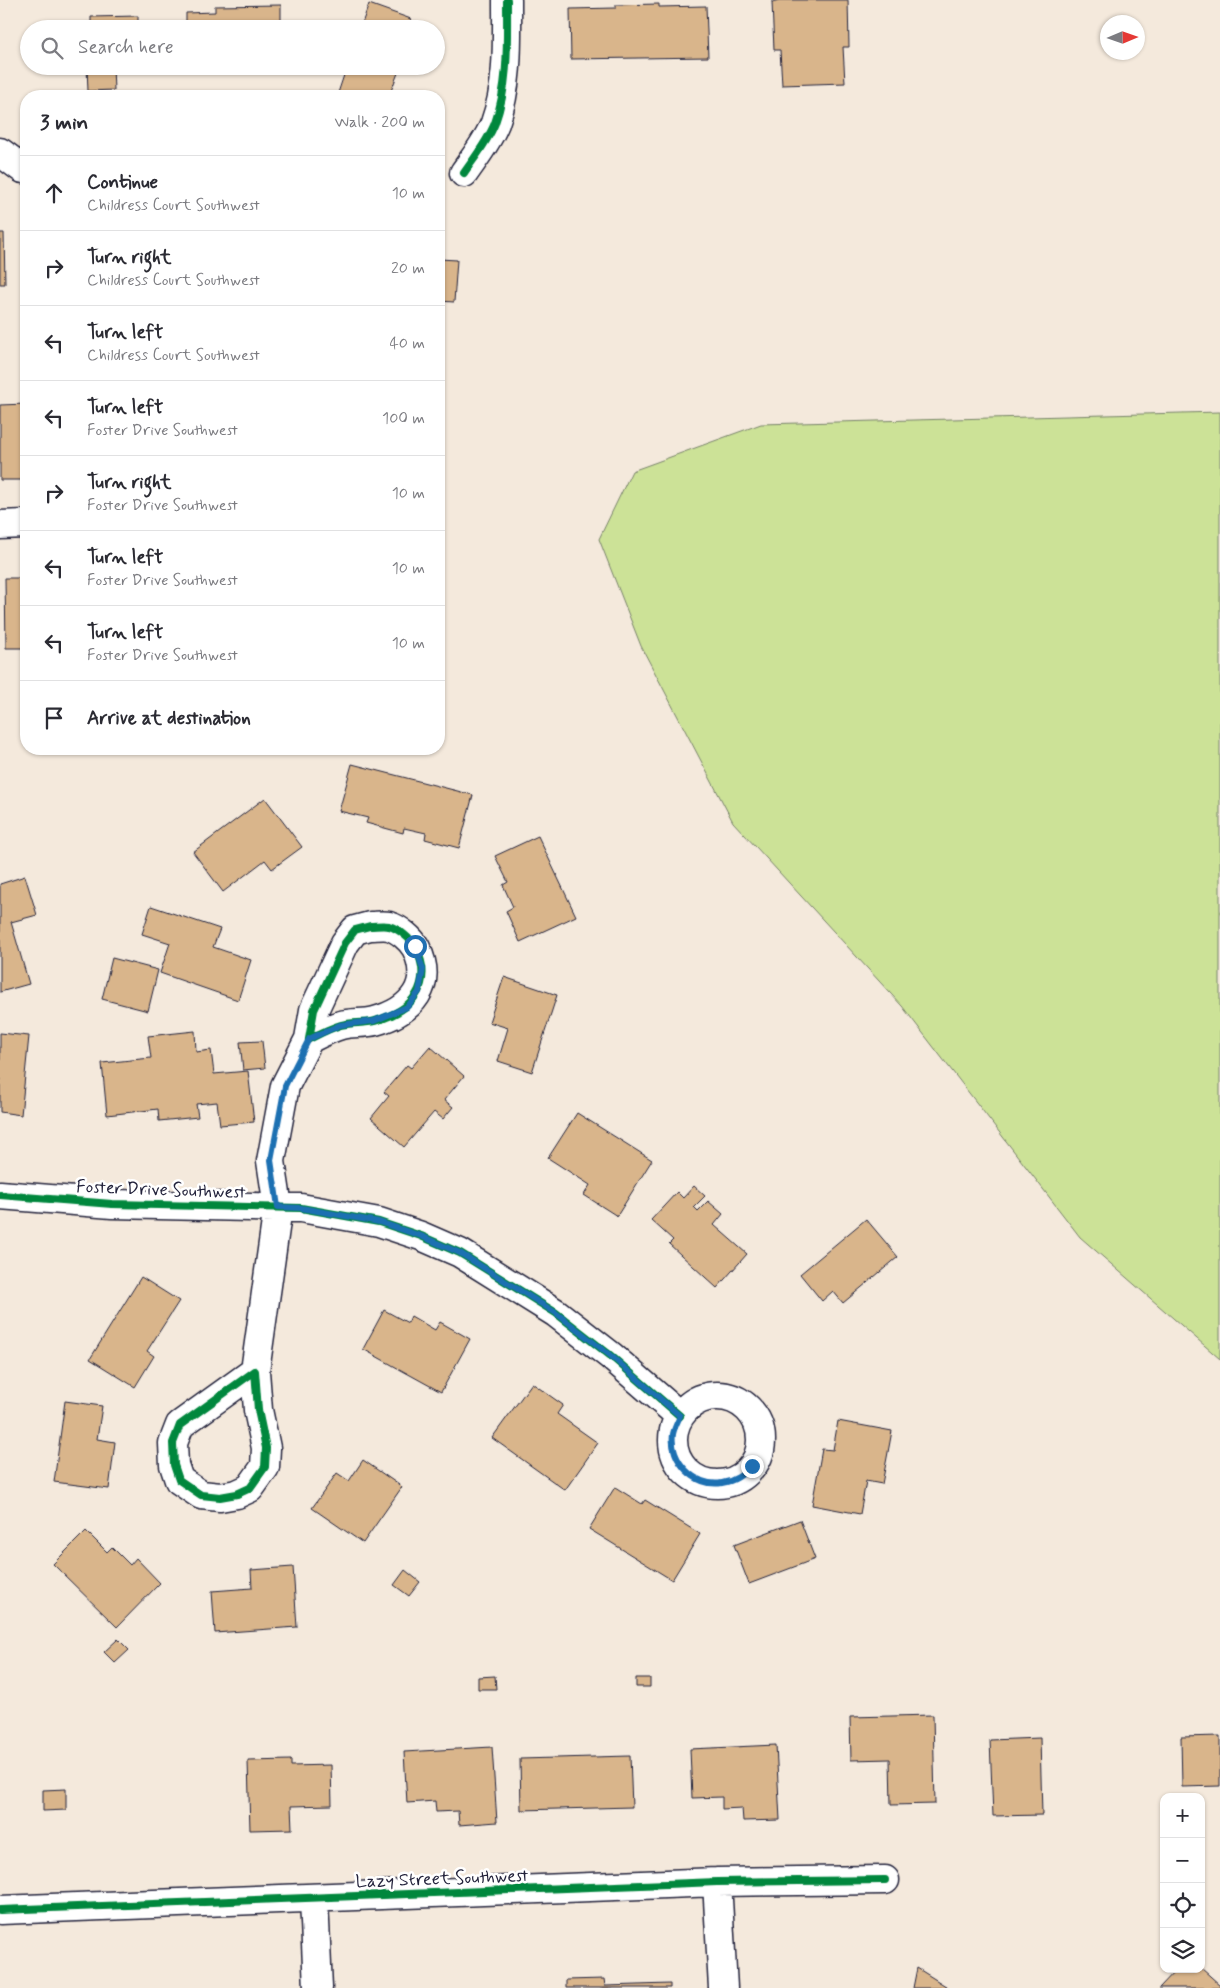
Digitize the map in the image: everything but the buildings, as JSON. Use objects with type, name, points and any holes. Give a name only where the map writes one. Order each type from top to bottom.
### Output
[{"type":"street","points":[[464,173],[485,144],[501,104],[507,55],[507,0]]},
{"type":"street","points":[[0,152],[20,167]]},
{"type":"street","points":[[0,525],[20,524]]},
{"type":"street","points":[[255,1371],[180,1425],[172,1443],[174,1465],[179,1480],[201,1495],[220,1497],[237,1494],[250,1488],[265,1466],[266,1448],[258,1410],[255,1371],[278,1207],[271,1160],[285,1086],[309,1039],[314,1010],[345,943],[355,930],[370,926],[390,926],[405,934],[415,946],[423,969],[419,992],[407,1007],[374,1021],[340,1025],[309,1039]]},
{"type":"street","name":"Foster Drive Southwest","points":[[0,1195],[112,1204],[301,1208],[379,1222],[421,1236],[460,1253],[556,1313],[611,1356],[680,1416]]},
{"type":"street","name":"Lazy Street Southwest","points":[[0,1910],[717,1882],[885,1880]]},
{"type":"street","points":[[717,1882],[723,1988]]},
{"type":"street","points":[[314,1898],[318,1988]]},
{"type":"green space","points":[[1220,412],[1220,1359],[1080,1237],[902,1006],[733,822],[641,646],[599,539],[632,471],[761,424]]},
{"type":"cycle path","points":[[464,173],[489,136],[500,108],[505,78],[507,0]]},
{"type":"cycle path","points":[[370,926],[393,927],[414,945],[421,961],[422,974],[421,985],[416,995],[400,1011],[388,1017],[371,1022],[341,1025],[309,1039],[314,1010],[345,943],[355,930],[370,926]]},
{"type":"cycle path","points":[[0,1195],[112,1204],[301,1208],[379,1222],[421,1236],[460,1253],[556,1313],[611,1356],[680,1416]]},
{"type":"cycle path","points":[[255,1371],[258,1410],[266,1448],[265,1467],[250,1488],[237,1494],[220,1497],[201,1495],[179,1480],[174,1465],[173,1443],[180,1425],[255,1371]]},
{"type":"cycle path","points":[[0,1910],[717,1882],[885,1880]]},
{"type":"route","points":[[415,946],[423,969],[419,992],[407,1007],[374,1021],[340,1025],[309,1039],[285,1086],[271,1160],[278,1207],[301,1208],[379,1222],[421,1236],[460,1253],[556,1313],[611,1356],[680,1416],[673,1434],[675,1454],[684,1470],[700,1481],[719,1484],[738,1479],[752,1466]]}]
